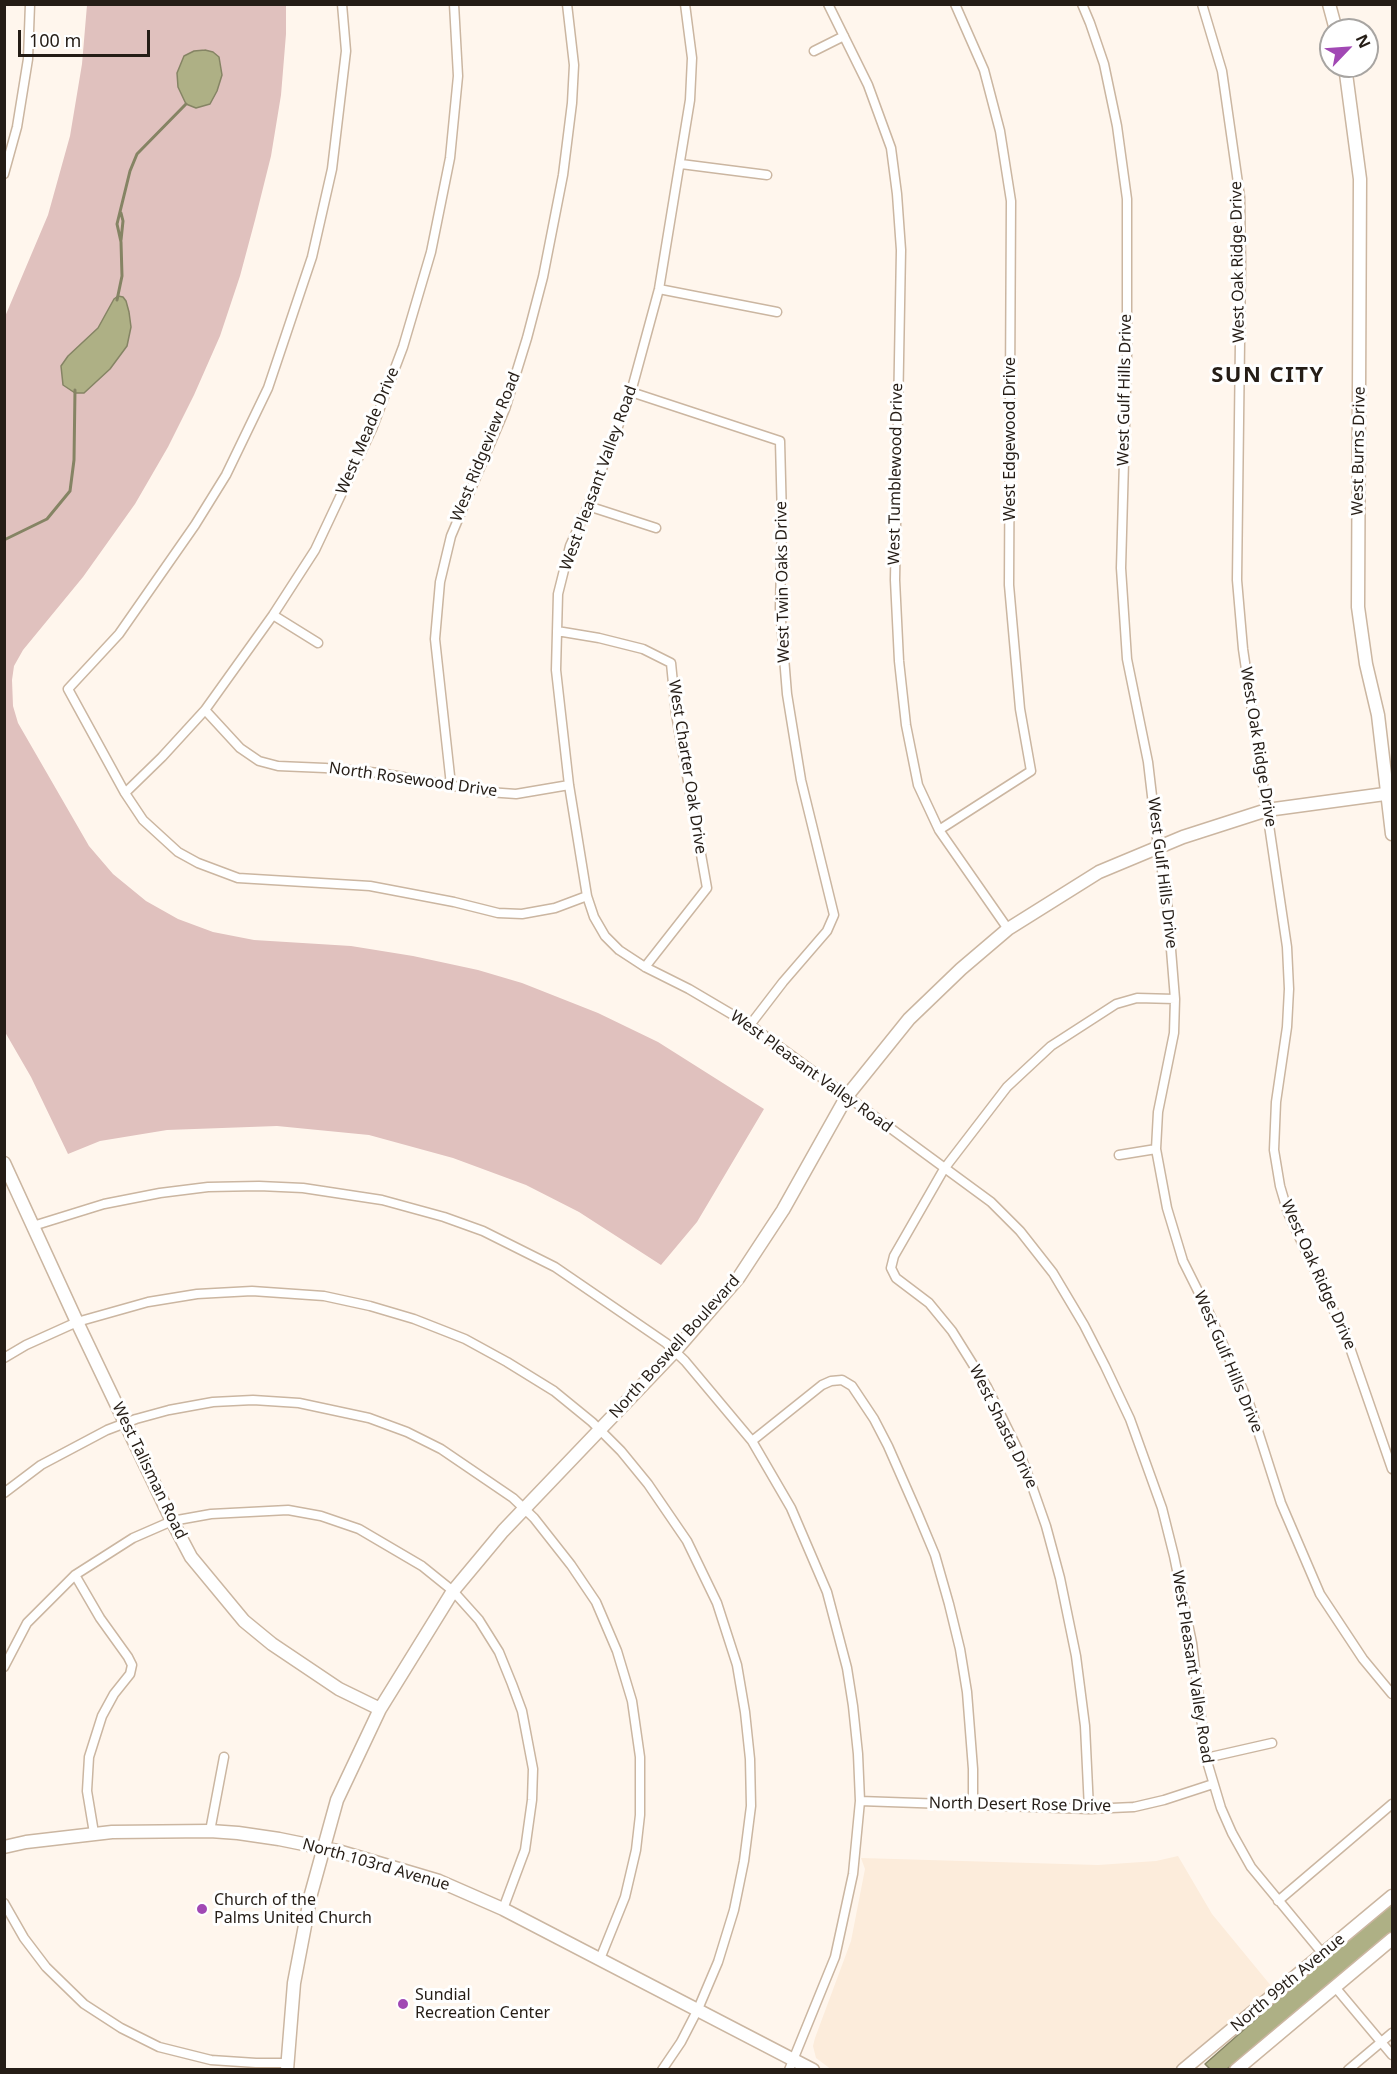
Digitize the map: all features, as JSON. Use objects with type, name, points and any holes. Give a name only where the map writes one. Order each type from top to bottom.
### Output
[{"type":"street","points":[[4,174],[17,127],[28,59],[30,4]]},
{"type":"street","points":[[342,4],[346,51],[332,169],[312,257],[268,388],[226,475],[188,534],[119,634],[68,689],[125,793],[143,820],[178,852],[198,863],[238,878],[370,886],[498,913],[522,914],[555,908],[586,896]]},
{"type":"street","name":"West Meade Drive","points":[[125,793],[205,710],[273,615],[315,550],[372,429],[403,347],[431,252],[450,158],[458,76],[454,4]]},
{"type":"street","name":"West Ridgeview Road","points":[[451,785],[435,639],[440,582],[451,536],[505,409],[543,277],[563,175],[572,102],[574,65],[567,4]]},
{"type":"street","name":"West Pleasant Valley Road","points":[[685,4],[692,58],[690,100],[659,289],[631,392],[588,506],[570,546],[558,594],[556,670],[569,785],[586,896],[605,936],[619,950],[645,968],[689,989],[750,1025],[991,1202],[1020,1231],[1053,1272],[1084,1325],[1130,1419],[1162,1508],[1192,1643],[1206,1758],[1213,1784],[1236,1841],[1251,1867],[1323,1954]]},
{"type":"street","name":"West Tumblewood Drive","points":[[828,4],[868,85],[891,148],[897,194],[900,250],[895,580],[899,662],[906,725],[918,785],[939,830],[1008,929]]},
{"type":"street","name":"West Edgewood Drive","points":[[939,830],[1031,771],[1020,709],[1009,585],[1011,201],[1000,131],[984,70],[955,4]]},
{"type":"street","name":"West Gulf Hills Drive","points":[[1082,4],[1104,64],[1117,126],[1127,200],[1127,354],[1121,568],[1127,659],[1148,762],[1167,900],[1175,999],[1174,1033],[1158,1112],[1156,1149],[1167,1208],[1183,1261],[1214,1324],[1250,1407],[1281,1503],[1300,1550],[1320,1594],[1363,1659],[1392,1694]]},
{"type":"street","name":"West Oak Ridge Drive","points":[[1202,4],[1222,71],[1240,197],[1237,580],[1243,649],[1287,948],[1287,1027],[1276,1102],[1274,1150],[1280,1186],[1288,1213],[1347,1339],[1392,1469]]},
{"type":"street","points":[[814,51],[844,36]]},
{"type":"street","name":"West Burns Drive","points":[[1347,78],[1360,180],[1358,606],[1366,664],[1378,715],[1390,793],[1392,834]]},
{"type":"street","points":[[681,164],[767,176]]},
{"type":"street","points":[[659,289],[777,312]]},
{"type":"street","name":"West Twin Oaks Drive","points":[[631,392],[780,441],[782,519],[780,608],[787,694],[801,780],[834,915],[827,931],[750,1025]]},
{"type":"street","points":[[588,506],[656,528]]},
{"type":"street","points":[[273,615],[318,643]]},
{"type":"street","name":"West Charter Oak Drive","points":[[557,631],[643,649],[671,663],[676,714],[707,888],[645,968]]},
{"type":"street","name":"North Rosewood Drive","points":[[205,710],[240,748],[259,761],[278,766],[380,773],[516,794],[569,785]]},
{"type":"street","name":"North Boswell Boulevard","points":[[287,2066],[292,1995],[307,1909],[337,1800],[380,1709],[453,1591],[524,1508],[675,1352],[739,1278],[783,1210],[847,1096],[909,1019],[961,969],[1008,929],[1099,872],[1210,827],[1267,810],[1390,793]]},
{"type":"street","name":"West Shasta Drive","points":[[1089,1809],[1085,1726],[1076,1656],[1060,1578],[1032,1486],[1020,1454],[987,1387],[952,1331],[928,1303],[896,1278],[891,1268],[894,1256],[944,1169],[1007,1087],[1052,1046],[1116,1004],[1137,998],[1175,999]]},
{"type":"street","points":[[1119,1155],[1156,1149]]},
{"type":"street","name":"West Talisman Road","points":[[4,1163],[77,1322],[191,1557],[244,1621],[272,1644],[339,1689],[380,1709]]},
{"type":"street","points":[[33,1226],[104,1204],[160,1192],[208,1187],[303,1188],[382,1200],[444,1217],[483,1231],[555,1267],[666,1343],[675,1352],[752,1441],[791,1508],[827,1592],[852,1696],[860,1801],[853,1874],[835,1957],[792,2064]]},
{"type":"street","points":[[4,1358],[26,1345],[77,1322],[148,1302],[198,1294],[264,1292],[324,1296],[370,1305],[414,1318],[465,1339],[554,1391],[600,1429],[648,1484],[687,1541],[717,1603],[737,1665],[750,1759],[751,1806],[744,1860],[731,1920],[718,1962],[698,2009],[681,2042],[662,2070]]},
{"type":"street","points":[[752,1441],[822,1385],[831,1381],[842,1380],[852,1386],[874,1419],[935,1555],[949,1604],[967,1692],[973,1769],[973,1804]]},
{"type":"street","points":[[4,1493],[41,1465],[125,1423],[170,1410],[213,1402],[253,1400],[288,1402],[340,1410],[398,1429],[441,1449],[478,1473],[524,1508],[571,1565],[596,1602],[617,1651],[632,1701],[640,1757],[640,1815],[636,1850],[625,1897],[600,1959]]},
{"type":"street","points":[[4,1667],[27,1623],[75,1575],[133,1538],[172,1521],[211,1514],[288,1510],[321,1516],[359,1529],[422,1566],[453,1591],[479,1620],[499,1652],[522,1711],[533,1769],[532,1800],[525,1850],[503,1909]]},
{"type":"street","points":[[75,1575],[100,1618],[132,1665],[130,1674],[114,1694],[102,1716],[89,1757],[87,1791],[94,1833]]},
{"type":"street","points":[[1206,1758],[1272,1743]]},
{"type":"street","points":[[210,1831],[224,1757]]},
{"type":"street","name":"North Desert Rose Drive","points":[[860,1801],[1089,1809],[1134,1807],[1213,1784]]},
{"type":"street","points":[[1278,1900],[1392,1804]]},
{"type":"street","name":"North 103rd Avenue","points":[[4,1847],[94,1833],[210,1831],[238,1833],[324,1848],[439,1881],[503,1909],[698,2009],[792,2064],[813,2070]]},
{"type":"street","name":"North 99th Avenue","points":[[1188,2068],[1392,1896]]},
{"type":"street","points":[[4,1903],[24,1938],[46,1967],[84,2004],[121,2028],[159,2047],[211,2060],[287,2066]]},
{"type":"street","name":"North 99th Avenue","points":[[1236,2070],[1392,1939]]},
{"type":"street","points":[[1335,1987],[1392,2055]]},
{"type":"street","points":[[1348,2070],[1392,2033]]},
{"type":"shaded area","points":[[87,5],[286,5],[281,95],[271,156],[255,220],[240,276],[220,336],[168,447],[135,504],[83,577],[23,650],[14,666],[13,706],[18,723],[89,846],[113,874],[146,901],[178,919],[213,932],[254,940],[351,946],[478,970],[522,983],[598,1013],[658,1042],[764,1109],[697,1222],[661,1265],[579,1212],[526,1185],[453,1158],[369,1135],[277,1126],[167,1130],[100,1141],[68,1154],[31,1077],[5,1032],[4,319],[48,215],[70,136],[82,64]]},
{"type":"shaded area","points":[[205,50],[219,57],[222,75],[210,104],[196,108],[186,104],[178,87],[177,73],[184,56],[194,51]]},
{"type":"shaded area","points":[[118,296],[123,297],[126,301],[129,312],[131,327],[127,346],[110,369],[84,393],[75,393],[63,385],[61,366],[68,356],[98,328],[114,299]]},
{"type":"shaded area","points":[[1178,1856],[1212,1914],[1272,1987],[1173,2069],[832,2070],[816,2058],[813,2046],[815,2038],[851,1941],[865,1869],[861,1858],[1098,1865],[1156,1861]]},
{"type":"shaded area","points":[[1392,1903],[1392,1932],[1227,2069],[1210,2069],[1205,2064],[1315,1967]]},
{"type":"waterway","points":[[117,300],[122,276],[121,242],[117,224],[130,171],[137,154],[186,104]]},
{"type":"waterway","points":[[121,213],[123,221],[121,240]]},
{"type":"waterway","points":[[4,540],[47,519],[70,491],[74,460],[75,390]]},
{"type":"place","name":"Church of the Palms United Church","points":[[202,1909]]},
{"type":"place","name":"Sundial Recreation Center","points":[[403,2004]]},
{"type":"district","name":"SUN CITY","points":[[1268,376]]}]
